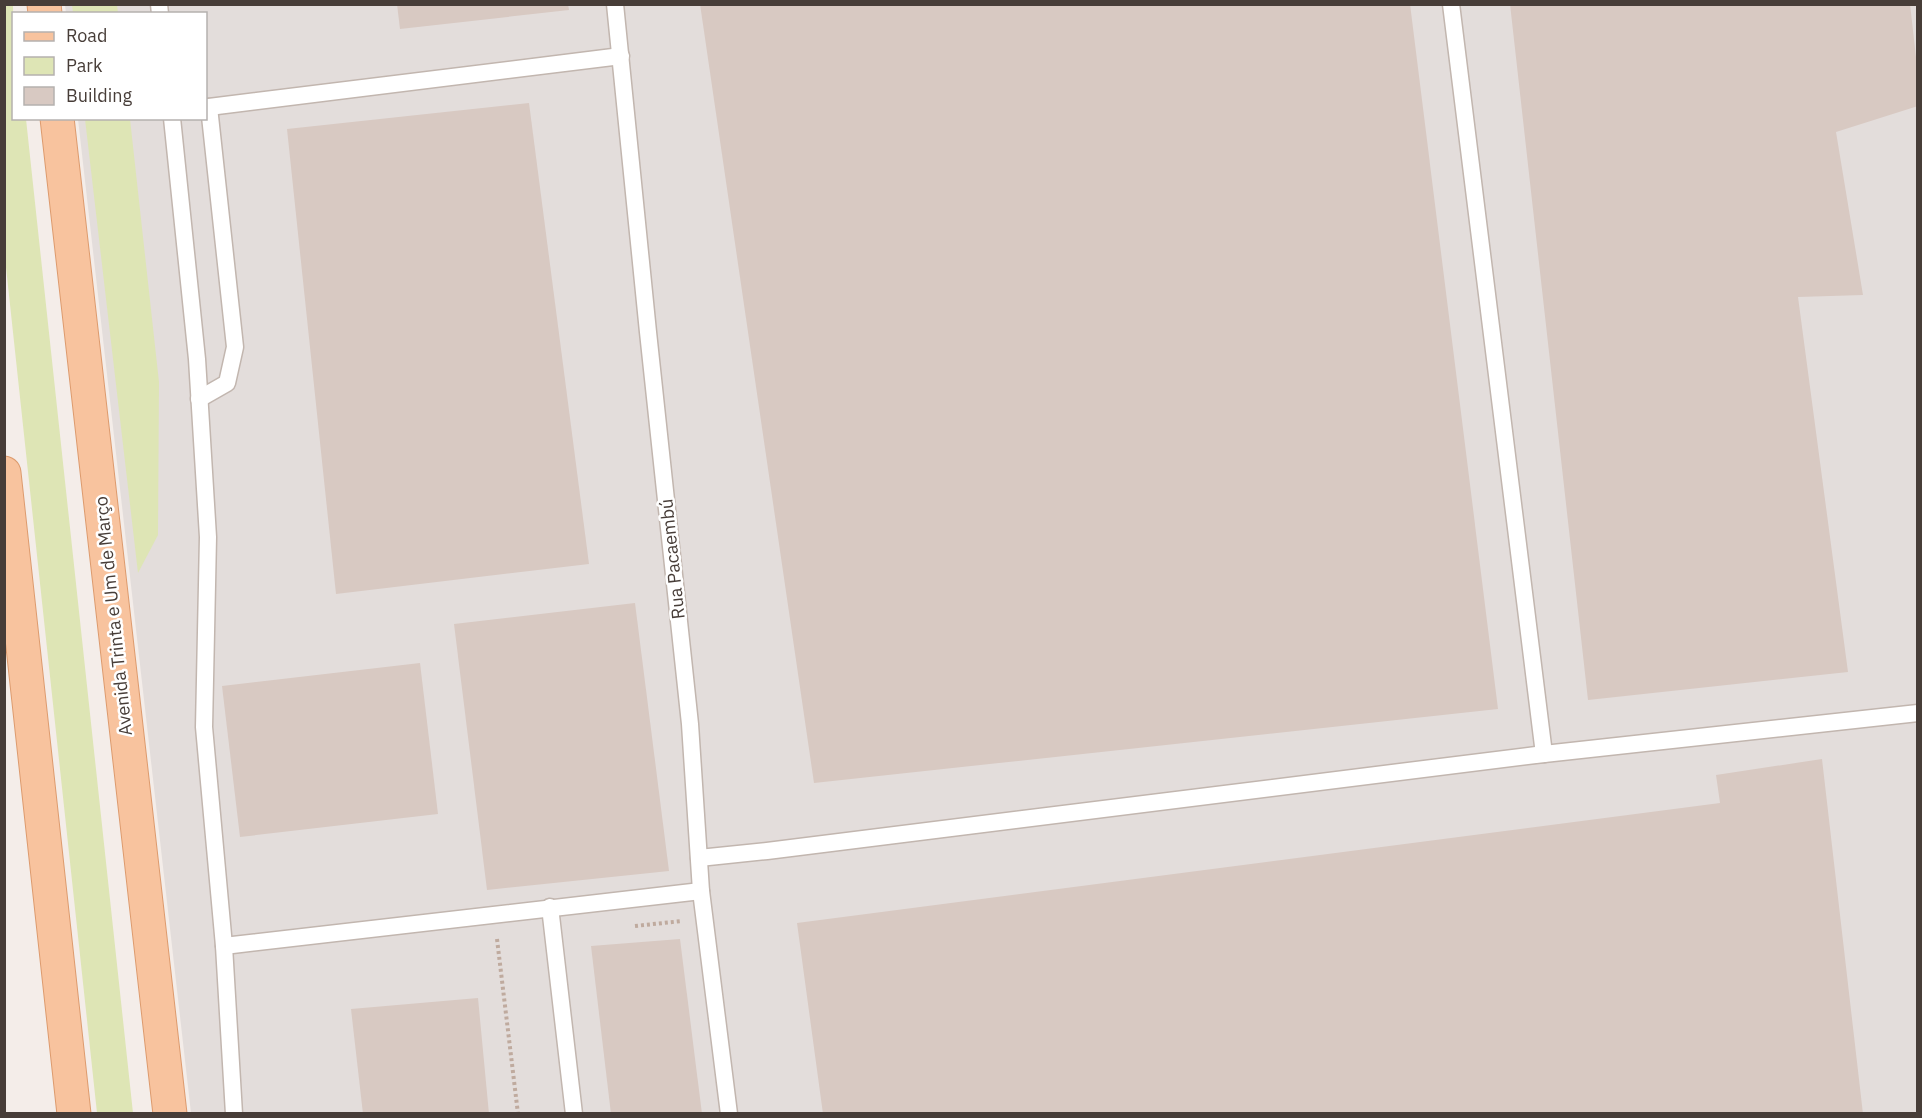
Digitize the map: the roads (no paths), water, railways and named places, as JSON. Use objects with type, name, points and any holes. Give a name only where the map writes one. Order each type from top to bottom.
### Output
[{"type":"main road","name":"Avenida Trinta e Um de Março","points":[[57,120],[170,1113]]},
{"type":"main road","points":[[4,473],[74,1113]]},
{"type":"lane","name":"Rua Pacaembú","points":[[615,4],[690,724],[701,891],[729,1113]]},
{"type":"lane","points":[[1451,4],[1544,754]]},
{"type":"lane","points":[[199,399],[227,383],[235,347],[207,107],[621,56]]},
{"type":"lane","points":[[172,120],[197,359],[208,537],[204,727],[224,946],[234,1113]]},
{"type":"lane","points":[[699,858],[1544,754],[1917,713]]},
{"type":"lane","points":[[224,946],[701,891]]},
{"type":"lane","points":[[550,907],[574,1113]]}]
